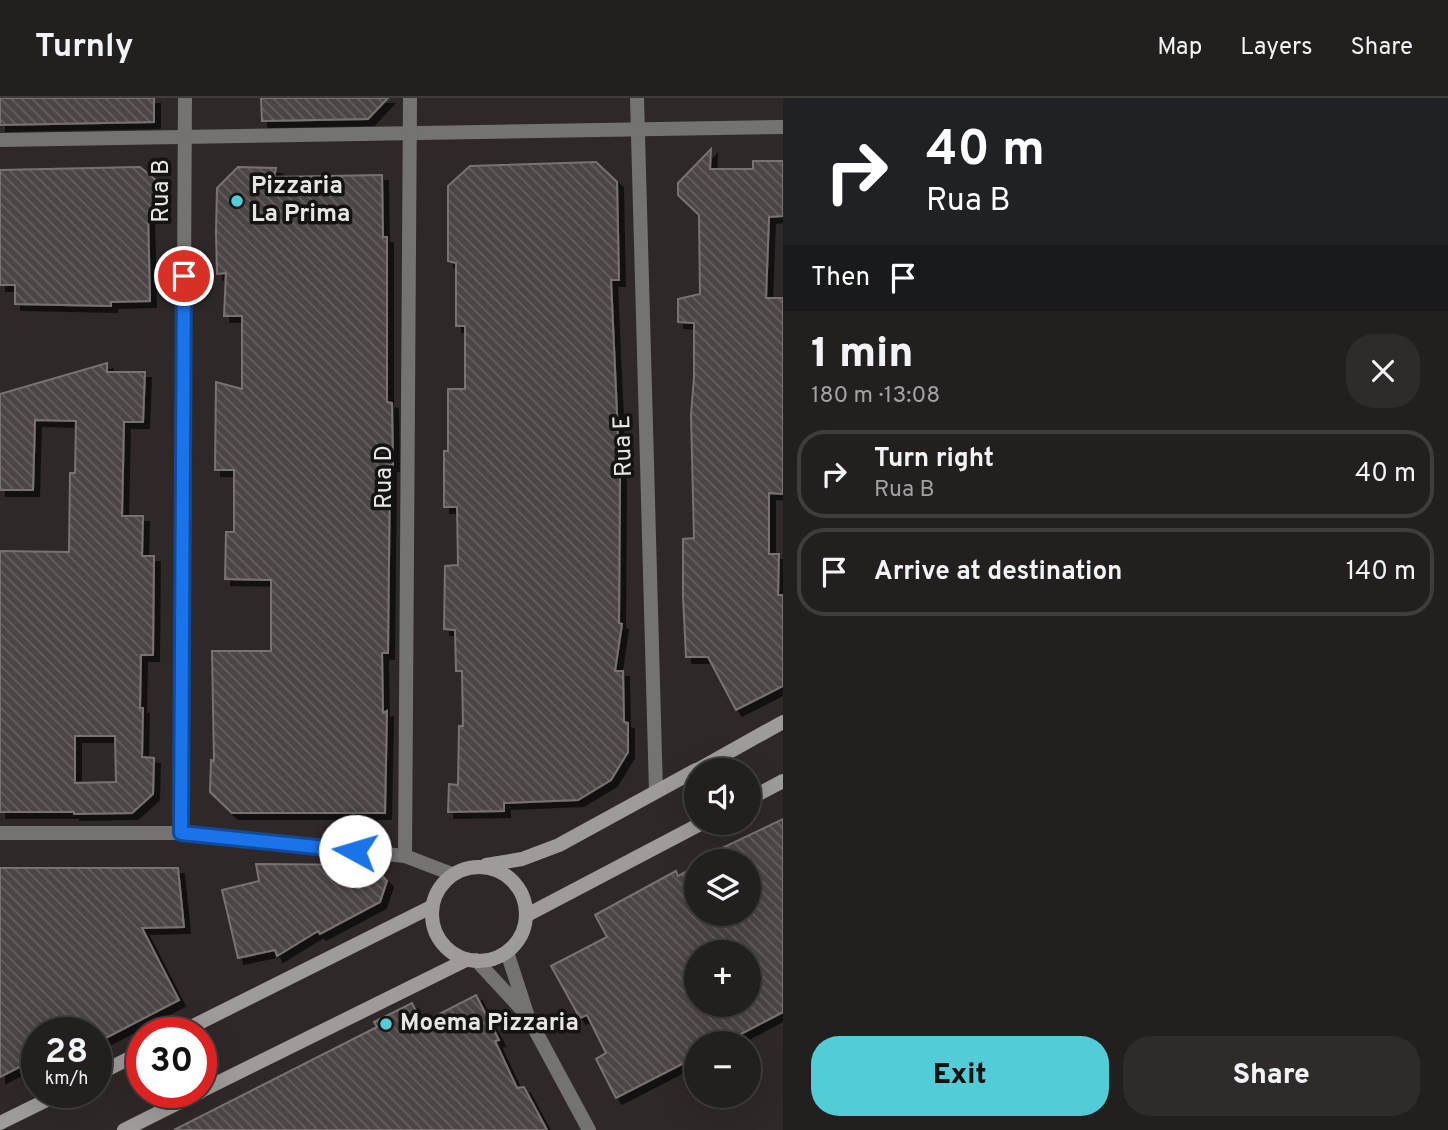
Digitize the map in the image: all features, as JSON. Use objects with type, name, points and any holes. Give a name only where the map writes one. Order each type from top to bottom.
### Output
[{"type":"street","name":"Rua B","points":[[181,833],[185,98]]},
{"type":"street","name":"Rua D","points":[[405,856],[411,98]]},
{"type":"street","name":"Rua E","points":[[637,98],[656,792]]},
{"type":"street","points":[[0,140],[783,127]]},
{"type":"street","points":[[718,758],[783,722]]},
{"type":"street","points":[[528,1017],[471,960],[447,948],[434,930],[431,907],[438,888],[453,874],[522,859],[559,845],[684,777]]},
{"type":"street","points":[[761,793],[783,781]]},
{"type":"street","points":[[0,833],[181,833],[405,856],[453,874]]},
{"type":"street","points":[[527,915],[684,833]]},
{"type":"street","points":[[217,1084],[471,960],[488,961],[507,952],[521,935],[527,915],[521,891],[503,873],[480,866]]},
{"type":"street","points":[[211,1017],[431,907]]},
{"type":"street","points":[[507,952],[528,1017],[589,1130]]},
{"type":"street","points":[[0,1124],[32,1108]]},
{"type":"street","points":[[124,1130],[169,1108]]},
{"type":"building","points":[[0,98],[154,98],[154,122],[0,125]]},
{"type":"building","points":[[261,98],[388,98],[368,119],[262,121]]},
{"type":"building","points":[[711,149],[710,169],[753,169],[753,161],[783,161],[783,216],[769,217],[766,298],[783,298],[783,494],[769,493],[769,554],[779,554],[778,595],[783,595],[783,686],[736,710],[708,657],[686,657],[683,596],[683,539],[694,538],[691,415],[694,323],[678,322],[678,299],[700,294],[699,215],[678,195],[678,183]]},
{"type":"building","points":[[596,162],[617,182],[619,280],[611,280],[620,480],[619,623],[622,624],[615,671],[623,671],[624,722],[628,723],[628,752],[611,780],[578,800],[504,803],[504,811],[448,812],[449,784],[458,785],[459,726],[463,726],[462,671],[456,671],[455,630],[444,629],[445,566],[458,565],[457,507],[444,507],[444,451],[448,451],[448,389],[465,389],[465,326],[456,326],[456,263],[448,261],[448,186],[470,166]]},
{"type":"building","points":[[140,167],[163,186],[163,210],[148,211],[150,301],[111,302],[111,306],[15,304],[15,285],[0,285],[0,170]]},
{"type":"building","points":[[238,167],[276,168],[274,177],[382,175],[383,237],[387,237],[387,402],[392,403],[393,465],[390,465],[388,653],[382,653],[383,713],[387,711],[385,813],[232,813],[210,792],[211,760],[214,761],[212,651],[271,651],[271,580],[225,579],[226,532],[234,532],[234,470],[215,470],[216,382],[242,389],[242,316],[224,316],[226,273],[217,274],[216,232],[217,188]]},
{"type":"building","points":[[107,363],[107,372],[145,372],[143,422],[124,422],[122,516],[143,516],[142,556],[154,556],[153,655],[141,655],[140,708],[143,708],[142,757],[154,758],[153,794],[132,813],[0,812],[0,551],[69,552],[70,473],[75,473],[76,421],[35,420],[33,490],[0,490],[0,394]],"holes":[[[75,736],[115,736],[116,782],[75,783]]]},
{"type":"building","points":[[783,819],[783,1012],[747,1031],[684,1031],[684,1063],[616,1098],[596,1059],[606,1053],[587,1015],[580,1018],[551,966],[607,937],[595,915],[676,871],[678,876],[684,873],[684,926],[761,926],[761,849],[720,849],[749,835],[761,835],[761,830]]},
{"type":"building","points":[[256,864],[372,865],[387,881],[380,902],[320,934],[318,931],[277,956],[275,950],[238,958],[222,890],[259,881]]},
{"type":"building","points":[[0,868],[178,868],[184,927],[142,928],[179,1000],[146,1017],[126,1017],[126,1027],[112,1035],[112,1017],[21,1017],[21,1066],[0,1077]]},
{"type":"building","points":[[476,995],[499,1040],[495,1041],[517,1088],[524,1087],[547,1130],[174,1130],[377,1027],[374,1022],[412,1003],[422,1023]]},
{"type":"place","name":"Pizzaria La Prima","points":[[237,201]]},
{"type":"place","name":"Moema Pizzaria","points":[[386,1024]]},
{"type":"route","points":[[184,276],[181,833],[355,851]]}]
